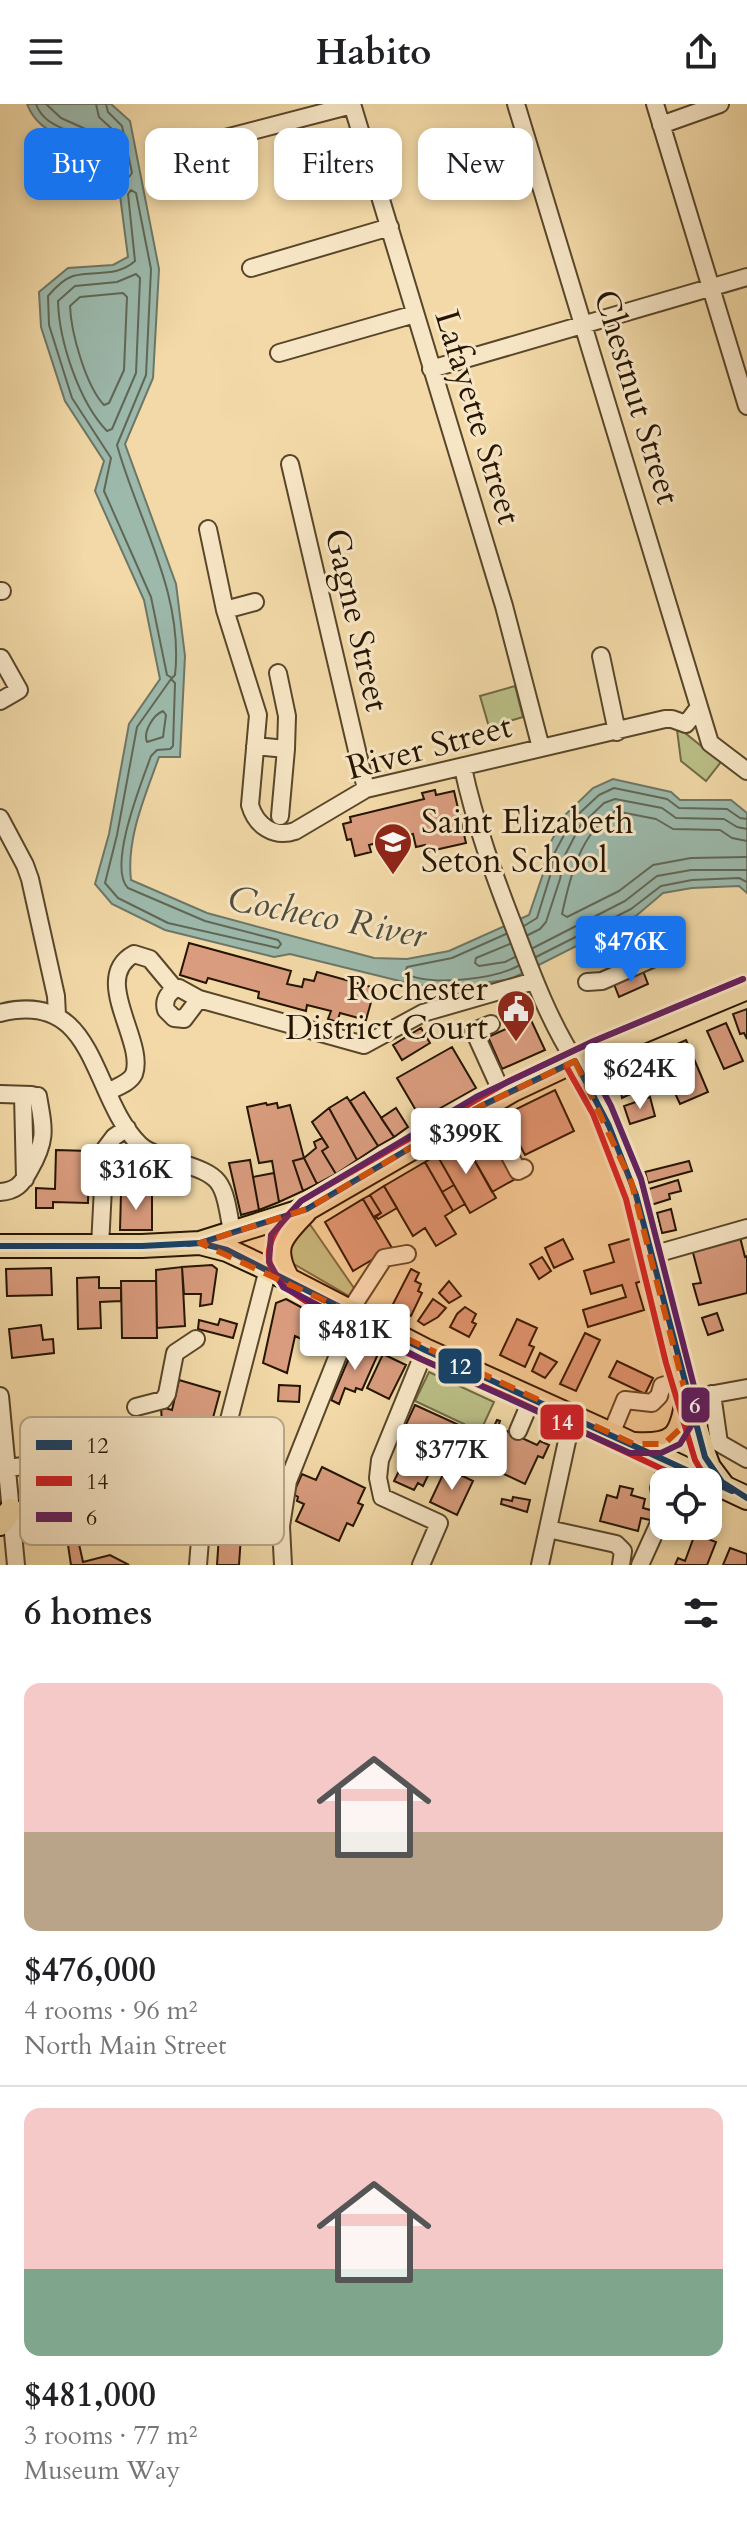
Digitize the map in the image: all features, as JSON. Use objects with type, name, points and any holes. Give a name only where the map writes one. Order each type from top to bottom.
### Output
[{"type":"main road","points":[[200,1243],[307,1209],[503,1095],[747,988]]},
{"type":"main road","points":[[575,1061],[602,1110],[624,1163],[652,1255],[684,1390],[709,1467],[726,1488]]},
{"type":"main road","points":[[278,1274],[281,1238],[307,1209]]},
{"type":"main road","points":[[0,1246],[200,1243],[227,1250],[425,1350],[747,1498]]},
{"type":"main road","points":[[634,1444],[655,1445],[671,1440],[681,1428],[684,1390]]},
{"type":"street","name":"Chestnut Street","points":[[516,104],[699,707]]},
{"type":"street","points":[[655,104],[747,406]]},
{"type":"street","points":[[661,125],[720,104]]},
{"type":"street","points":[[258,129],[352,105]]},
{"type":"street","name":"Lafayette Street","points":[[352,105],[504,606],[541,748]]},
{"type":"street","points":[[251,268],[390,227]]},
{"type":"street","points":[[431,369],[747,277]]},
{"type":"street","points":[[279,353],[415,314]]},
{"type":"street","name":"Gagne Street","points":[[290,464],[366,789]]},
{"type":"street","name":"River Street","points":[[208,529],[225,610],[255,703],[258,728],[250,805],[260,822],[275,834],[295,831],[366,789],[665,719],[686,724]]},
{"type":"street","points":[[225,610],[255,602]]},
{"type":"street","points":[[601,656],[617,732]]},
{"type":"street","points":[[0,701],[19,690],[1,658]]},
{"type":"street","points":[[278,673],[287,716],[280,816]]},
{"type":"street","points":[[699,707],[686,724],[747,771]]},
{"type":"street","points":[[699,707],[710,743]]},
{"type":"street","points":[[255,746],[286,749]]},
{"type":"street","points":[[463,768],[481,837],[507,910],[552,1021],[575,1061]]},
{"type":"street","points":[[0,818],[30,879],[56,996],[57,1015]]},
{"type":"street","points":[[108,1092],[130,1079],[134,1073],[133,1050],[118,988],[120,969],[134,954],[150,959],[175,989],[199,999],[364,1045],[423,1013],[533,978]]},
{"type":"street","points":[[587,982],[602,981],[663,954]]},
{"type":"street","points":[[175,989],[165,1005],[174,1018],[184,1019],[188,1016],[199,999]]},
{"type":"street","points":[[0,1013],[36,1010],[57,1015],[79,1035],[127,1128],[141,1146],[204,1170],[221,1184],[232,1232]]},
{"type":"street","points":[[491,1024],[474,1031],[503,1095]]},
{"type":"street","points":[[0,1094],[31,1095],[43,1125],[42,1150],[27,1175],[15,1189],[0,1192]]},
{"type":"street","points":[[491,1120],[518,1171],[524,1168]]},
{"type":"street","points":[[100,1246],[105,1149],[114,1137],[127,1128]]},
{"type":"street","points":[[652,1255],[747,1228]]},
{"type":"street","points":[[284,1507],[288,1481],[351,1314],[384,1258],[407,1254]]},
{"type":"street","points":[[232,1417],[278,1274]]},
{"type":"street","points":[[136,1407],[163,1400],[175,1353],[196,1339]]},
{"type":"street","points":[[421,1565],[439,1523],[382,1497],[378,1478],[380,1460],[425,1350]]},
{"type":"street","points":[[611,1434],[625,1400],[652,1403],[659,1396],[662,1386],[712,1394],[747,1388]]},
{"type":"street","points":[[712,1394],[719,1443],[747,1459]]},
{"type":"street","points":[[0,1396],[6,1517],[16,1565]]},
{"type":"street","points":[[518,1431],[532,1398]]},
{"type":"street","points":[[540,1565],[567,1441],[576,1418]]},
{"type":"street","points":[[640,1565],[645,1548],[660,1521],[663,1505],[659,1488],[669,1462]]},
{"type":"street","points":[[548,1529],[616,1544],[623,1551],[621,1565]]},
{"type":"street","points":[[198,1565],[200,1545]]},
{"type":"street","points":[[282,1545],[283,1565]]},
{"type":"highlighted area","points":[[575,1061],[631,1181],[687,1399],[681,1428],[664,1444],[634,1444],[200,1243],[307,1209],[481,1106]]},
{"type":"green space","points":[[515,686],[523,717],[489,727],[480,696]]},
{"type":"green space","points":[[677,730],[721,762],[706,781],[681,761]]},
{"type":"green space","points":[[309,1223],[356,1291],[349,1296],[292,1263],[290,1243]]},
{"type":"green space","points":[[429,1372],[494,1402],[464,1467],[447,1460],[464,1424],[415,1401]]},
{"type":"water","points":[[27,104],[111,104],[130,121],[159,269],[153,378],[125,444],[176,584],[185,656],[180,757],[159,757],[134,833],[131,880],[207,913],[374,958],[407,959],[449,951],[529,915],[543,874],[547,849],[566,814],[593,788],[613,779],[671,792],[680,800],[731,800],[747,813],[747,893],[739,886],[663,893],[636,916],[511,979],[449,988],[416,985],[290,954],[274,957],[165,930],[112,904],[95,884],[109,834],[129,724],[160,679],[144,600],[95,491],[104,461],[65,401],[41,327],[39,292],[68,268],[113,265],[128,257],[121,200],[129,200],[129,128],[46,128]]},
{"type":"building","points":[[435,790],[436,795],[454,791],[466,843],[426,852],[425,845],[416,847],[413,834],[369,845],[371,852],[355,856],[343,824],[351,822],[350,817],[424,799],[422,793]]},
{"type":"building","points":[[189,943],[291,971],[287,984],[302,987],[304,979],[314,981],[317,972],[375,988],[366,1020],[340,1013],[337,1022],[328,1019],[331,1011],[307,1005],[306,1011],[258,998],[259,992],[208,978],[206,983],[180,975]]},
{"type":"building","points":[[643,971],[648,984],[619,997],[614,984]]},
{"type":"building","points":[[747,1009],[747,1039],[744,1033],[740,1034],[733,1014]]},
{"type":"building","name":"Rochester District Court","points":[[530,1018],[545,1050],[502,1069],[488,1037]]},
{"type":"building","points":[[726,1023],[743,1061],[724,1069],[707,1031]]},
{"type":"building","points":[[421,1028],[430,1043],[402,1060],[393,1045]]},
{"type":"building","points":[[686,1040],[708,1092],[680,1104],[674,1091],[683,1087],[666,1049]]},
{"type":"building","points":[[452,1047],[476,1088],[421,1119],[397,1078]]},
{"type":"building","points":[[650,1053],[660,1080],[622,1098],[616,1067]]},
{"type":"building","points":[[555,1090],[574,1131],[525,1155],[504,1115]]},
{"type":"building","points":[[364,1092],[394,1137],[378,1146],[350,1101]]},
{"type":"building","points":[[347,1097],[378,1146],[357,1160],[329,1108]]},
{"type":"building","points":[[650,1097],[655,1116],[630,1124],[624,1106]]},
{"type":"building","points":[[277,1103],[278,1108],[290,1105],[304,1158],[293,1161],[303,1191],[279,1202],[272,1161],[259,1163],[247,1107]]},
{"type":"building","points":[[329,1108],[357,1160],[336,1174],[322,1151],[328,1147],[312,1122]]},
{"type":"building","points":[[396,1108],[408,1127],[394,1137],[381,1118]]},
{"type":"building","points":[[488,1125],[517,1178],[492,1192],[463,1140]]},
{"type":"building","points":[[322,1138],[328,1147],[322,1151],[336,1174],[317,1184],[304,1158],[316,1148],[314,1142]]},
{"type":"building","points":[[463,1140],[496,1198],[470,1213],[437,1155]]},
{"type":"building","points":[[56,1150],[89,1151],[88,1203],[53,1202],[53,1208],[36,1208],[36,1188],[55,1189]]},
{"type":"building","points":[[437,1155],[454,1185],[442,1192],[425,1162]]},
{"type":"building","points":[[304,1158],[317,1184],[303,1191],[293,1161]]},
{"type":"building","points":[[250,1160],[259,1210],[241,1215],[229,1163]]},
{"type":"building","points":[[689,1161],[692,1171],[648,1183],[645,1172]]},
{"type":"building","points":[[425,1162],[453,1211],[445,1216],[456,1234],[436,1246],[425,1228],[413,1236],[384,1186]]},
{"type":"building","points":[[274,1173],[279,1202],[259,1210],[253,1177]]},
{"type":"building","points":[[678,1180],[681,1191],[669,1194],[670,1199],[651,1205],[646,1190]]},
{"type":"building","points":[[454,1185],[465,1204],[453,1211],[442,1192]]},
{"type":"building","points":[[384,1186],[397,1208],[378,1219],[375,1216],[381,1213],[370,1195]]},
{"type":"building","points":[[121,1193],[152,1194],[152,1230],[120,1230]]},
{"type":"building","points":[[370,1195],[381,1213],[374,1218],[363,1199]]},
{"type":"building","points":[[363,1199],[392,1248],[353,1271],[325,1222]]},
{"type":"building","points":[[671,1209],[676,1230],[662,1233],[657,1213]]},
{"type":"building","points":[[740,1237],[747,1256],[747,1293],[699,1305],[693,1284],[701,1283],[692,1249]]},
{"type":"building","points":[[633,1238],[645,1280],[636,1283],[644,1310],[588,1327],[583,1310],[626,1297],[622,1285],[591,1294],[584,1271],[614,1262],[609,1245]]},
{"type":"building","points":[[563,1239],[573,1259],[554,1268],[545,1248]]},
{"type":"building","points":[[542,1257],[551,1271],[539,1279],[530,1264]]},
{"type":"building","points":[[212,1265],[217,1269],[212,1304],[200,1306],[201,1294],[184,1294],[182,1267]]},
{"type":"building","points":[[182,1267],[185,1326],[157,1328],[156,1270]]},
{"type":"building","points":[[51,1268],[52,1295],[7,1296],[6,1269]]},
{"type":"building","points":[[411,1269],[419,1273],[415,1281],[421,1284],[418,1291],[422,1293],[411,1316],[392,1306]]},
{"type":"building","points":[[99,1277],[99,1288],[121,1288],[121,1301],[100,1302],[101,1328],[78,1329],[77,1278]]},
{"type":"building","points":[[121,1281],[156,1281],[157,1338],[122,1338]]},
{"type":"building","points":[[449,1281],[461,1296],[449,1303],[439,1293]]},
{"type":"building","points":[[286,1299],[338,1327],[329,1352],[295,1336],[287,1373],[263,1363],[276,1303]]},
{"type":"building","points":[[433,1299],[446,1308],[424,1325],[418,1321]]},
{"type":"building","points":[[465,1307],[476,1314],[472,1322],[476,1324],[469,1337],[450,1327]]},
{"type":"building","points":[[717,1313],[723,1330],[708,1335],[702,1318]]},
{"type":"building","points":[[220,1319],[237,1324],[233,1338],[198,1329],[199,1320],[218,1325]]},
{"type":"building","points":[[517,1319],[537,1328],[529,1345],[534,1347],[525,1367],[500,1355]]},
{"type":"building","points":[[41,1325],[43,1340],[53,1339],[54,1353],[12,1358],[9,1329]]},
{"type":"building","points":[[585,1333],[600,1340],[576,1391],[560,1384]]},
{"type":"building","points":[[355,1344],[378,1354],[362,1390],[356,1388],[355,1392],[345,1388],[339,1404],[331,1400]]},
{"type":"building","points":[[540,1353],[557,1362],[545,1378],[532,1371]]},
{"type":"building","points":[[383,1354],[406,1365],[389,1399],[367,1388]]},
{"type":"building","points":[[617,1361],[653,1378],[645,1394],[609,1377]]},
{"type":"building","points":[[179,1380],[220,1392],[213,1417],[162,1417],[161,1407],[172,1410]]},
{"type":"building","points":[[279,1385],[300,1386],[299,1402],[278,1401]]},
{"type":"building","points":[[415,1405],[459,1425],[435,1471],[431,1469],[423,1486],[418,1483],[414,1490],[394,1481],[404,1461],[400,1459],[409,1439],[401,1435]]},
{"type":"building","points":[[497,1420],[500,1421],[498,1427],[537,1445],[540,1441],[549,1445],[543,1458],[538,1456],[525,1484],[485,1465],[489,1458],[481,1454]]},
{"type":"building","points":[[322,1467],[365,1488],[358,1503],[363,1505],[353,1526],[347,1523],[339,1541],[296,1521],[304,1504],[297,1501],[298,1497],[293,1494],[302,1474],[316,1480]]},
{"type":"building","points":[[446,1468],[473,1481],[457,1515],[430,1502]]},
{"type":"building","points":[[620,1486],[633,1489],[631,1495],[645,1499],[643,1508],[650,1510],[650,1520],[641,1518],[638,1531],[600,1521],[607,1495],[617,1498]]},
{"type":"building","points":[[513,1497],[530,1500],[527,1512],[501,1504],[502,1499],[512,1501]]},
{"type":"building","points":[[693,1540],[716,1542],[707,1565],[675,1565],[678,1558],[685,1561]]},
{"type":"building","points":[[68,1545],[79,1545],[83,1562],[110,1555],[129,1565],[71,1565]]},
{"type":"building","points":[[218,1545],[240,1545],[239,1565],[217,1565]]},
{"type":"building","points":[[730,1548],[747,1554],[747,1565],[723,1565]]},
{"type":"transit line","name":"14","points":[[660,1468],[420,1359],[312,1305],[288,1289],[274,1274],[269,1253],[274,1234],[301,1201],[509,1081],[594,1041],[743,979]]},
{"type":"transit line","name":"6","points":[[589,1065],[611,1106],[641,1179],[697,1398],[691,1426],[680,1444],[661,1453],[630,1453],[421,1359],[283,1287],[269,1262],[271,1235],[301,1201],[476,1097],[594,1041],[743,979]]},
{"type":"transit line","name":"12","points":[[0,1246],[200,1243],[307,1209],[481,1106],[575,1061],[609,1126],[636,1195],[705,1457],[722,1482],[747,1498]]},
{"type":"transit line","name":"14","points":[[566,1066],[593,1114],[626,1199],[666,1363],[700,1468]]},
{"type":"transit line","name":"12","points":[[188,1244],[200,1243],[227,1250],[425,1350],[732,1491]]},
{"type":"place","name":"Saint Elizabeth Seton School","points":[[393,876]]},
{"type":"place","name":"Rochester District Court","points":[[516,1043]]},
{"type":"water label","name":"Cocheco River","points":[[327,917]]}]
